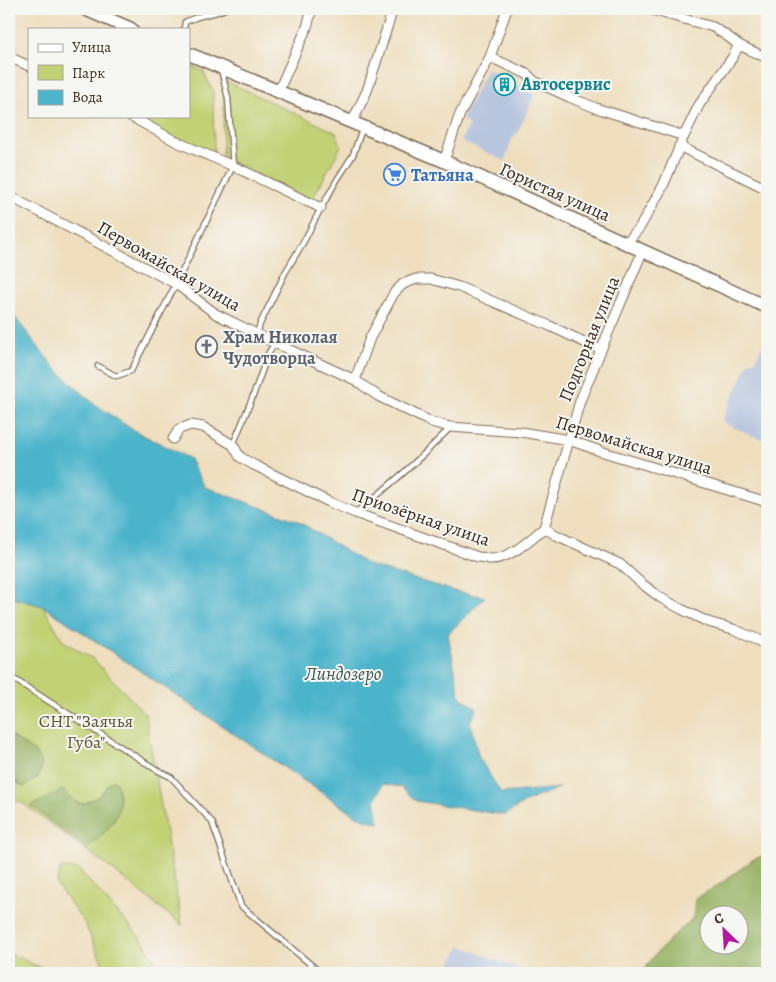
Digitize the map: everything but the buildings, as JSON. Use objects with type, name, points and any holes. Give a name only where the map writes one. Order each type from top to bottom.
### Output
[{"type":"street","points":[[85,9],[129,28]]},
{"type":"street","points":[[278,92],[308,27],[312,9]]},
{"type":"street","points":[[357,124],[393,9]]},
{"type":"street","points":[[444,161],[460,114],[490,57],[508,9]]},
{"type":"street","points":[[648,9],[713,27],[739,45],[767,58]]},
{"type":"street","points":[[626,243],[640,228],[663,186],[679,146],[699,105],[739,45]]},
{"type":"street","name":"Гористая улица","points":[[190,54],[444,161],[767,307]]},
{"type":"street","points":[[9,57],[28,66]]},
{"type":"street","points":[[490,57],[527,74],[534,81],[596,108],[684,136]]},
{"type":"street","points":[[134,118],[177,142],[233,166],[321,208]]},
{"type":"street","points":[[679,146],[767,189]]},
{"type":"street","name":"Первомайская улица","points":[[9,196],[176,284],[216,314],[354,380],[378,396],[431,422],[450,427],[521,432],[569,440],[767,502]]},
{"type":"street","name":"Подгорная улица","points":[[544,528],[580,401],[644,250]]},
{"type":"street","points":[[354,380],[370,338],[394,293],[403,284],[416,279],[431,279],[459,287],[601,350]]},
{"type":"street","name":"Приозёрная улица","points":[[172,439],[180,429],[191,425],[203,428],[233,444],[240,456],[254,465],[329,502],[478,557],[491,559],[505,556],[544,528]]},
{"type":"street","points":[[544,528],[620,564],[641,583],[680,609],[708,622],[733,629],[757,639],[767,646]]},
{"type":"lane","points":[[184,28],[186,22],[205,14],[217,13],[225,9]]},
{"type":"lane","points":[[98,366],[116,376],[131,370],[176,284],[233,166],[228,98],[221,68]]},
{"type":"lane","points":[[257,334],[285,273],[337,180],[353,156],[357,124]]},
{"type":"lane","points":[[233,444],[268,354],[275,343]]},
{"type":"lane","points":[[355,513],[374,499],[420,458],[450,427]]},
{"type":"lane","points":[[9,676],[170,777],[212,822],[241,906],[321,973]]},
{"type":"shaded area","name":"Автосервис","points":[[487,69],[535,94],[518,132],[512,139],[505,161],[461,141],[469,125],[462,119]]},
{"type":"shaded area","points":[[763,343],[767,344],[767,442],[726,424],[722,420],[749,362],[756,360]]},
{"type":"shaded area","points":[[461,946],[529,973],[445,973]]},
{"type":"green space","points":[[190,65],[203,71],[213,91],[214,161],[126,118],[190,118]]},
{"type":"green space","points":[[221,79],[337,134],[341,146],[313,198],[309,200],[222,157],[224,99]]},
{"type":"green space","name":"СНТ \"Заячья Губа\"","points":[[9,597],[43,606],[63,641],[93,659],[145,714],[182,925],[109,867],[18,800],[9,810],[9,778],[24,787],[35,752],[9,735]],"holes":[[[110,782],[87,847],[63,790],[75,802],[83,804],[99,796]]]},
{"type":"green space","points":[[9,735],[35,752],[42,764],[39,776],[24,787],[9,778]]},
{"type":"green space","points":[[114,780],[119,795],[118,811],[105,832],[87,848],[31,806],[63,790],[75,802],[83,804],[99,796],[110,782]]},
{"type":"green space","points":[[767,855],[767,973],[643,973],[653,957],[693,918],[695,899],[720,884],[754,859]]},
{"type":"green space","points":[[61,868],[78,869],[144,942],[162,973],[107,973],[84,922],[56,884]]},
{"type":"green space","points":[[9,953],[52,973],[9,973]]},
{"type":"water","name":"Линдозеро","points":[[9,310],[54,367],[92,402],[133,430],[189,458],[205,487],[298,521],[368,565],[454,591],[485,597],[448,634],[460,697],[477,708],[470,722],[479,758],[501,793],[559,788],[525,802],[505,815],[416,801],[401,787],[383,784],[375,799],[379,823],[358,817],[43,606],[9,597]]},
{"type":"place","name":"Автосервис","points":[[505,84]]},
{"type":"place","name":"Татьяна","points":[[395,175]]},
{"type":"place","name":"Храм Николая Чудотворца","points":[[207,347]]}]
